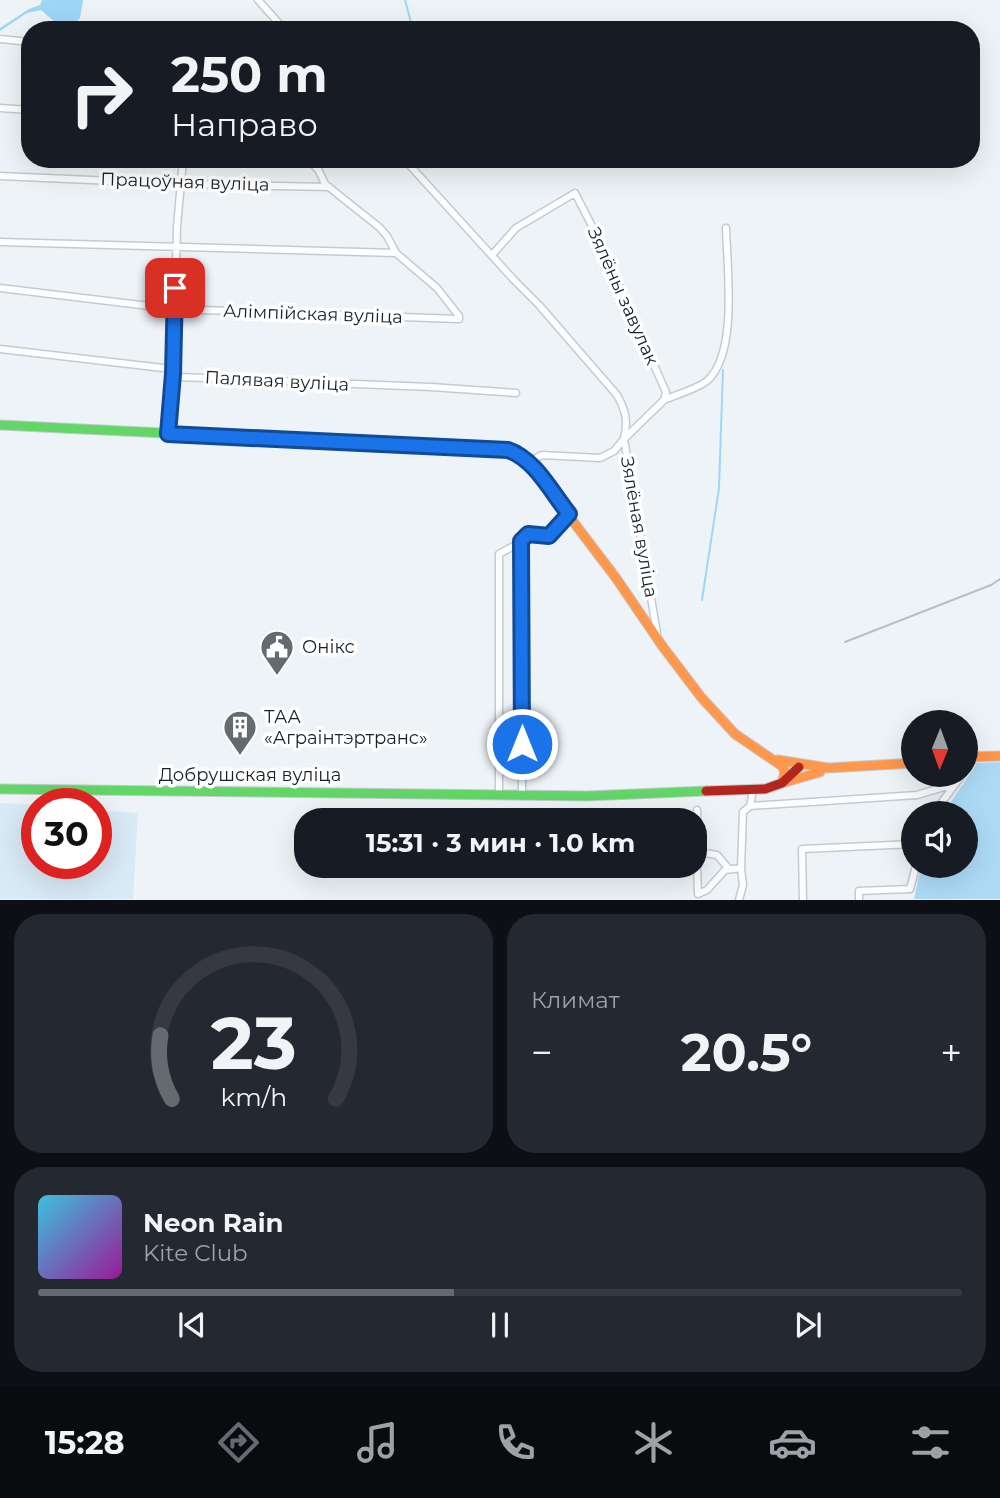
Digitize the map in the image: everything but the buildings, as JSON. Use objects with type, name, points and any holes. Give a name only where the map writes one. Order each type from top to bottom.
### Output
[{"type":"main road","points":[[0,425],[475,447],[508,450],[519,454],[569,514],[658,639],[726,726],[752,747],[774,759],[799,767],[838,770]]},
{"type":"main road","points":[[978,757],[1000,755]]},
{"type":"main road","points":[[774,759],[785,772],[782,783]]},
{"type":"main road","points":[[782,783],[797,777],[838,770],[901,764]]},
{"type":"main road","name":"Добрушская вуліца","points":[[0,789],[314,790],[587,796],[765,789],[782,783],[799,767]]},
{"type":"street","points":[[258,0],[277,21]]},
{"type":"street","points":[[0,39],[21,41]]},
{"type":"street","points":[[0,108],[21,109]]},
{"type":"street","points":[[168,434],[173,374],[178,202],[183,168]]},
{"type":"street","points":[[0,242],[396,253],[379,227],[329,187],[315,168]]},
{"type":"street","name":"Зялёная вуліца","points":[[412,168],[614,389],[626,412],[624,439],[658,639]]},
{"type":"street","name":"Працоўная вуліца","points":[[0,176],[329,187]]},
{"type":"street","name":"Зялёны завулак","points":[[492,255],[516,228],[575,193],[664,384],[664,400]]},
{"type":"street","points":[[528,462],[542,455],[600,458],[614,451],[664,400],[708,381],[721,361],[729,320],[726,228]]},
{"type":"street","name":"Алімпійская вуліца","points":[[0,288],[174,309],[459,319],[437,288],[396,253]]},
{"type":"street","name":"Палявая вуліца","points":[[0,349],[163,368],[172,370],[173,374],[516,393]]},
{"type":"street","points":[[499,794],[499,554],[528,534],[549,536],[569,514]]},
{"type":"street","points":[[521,541],[522,795]]},
{"type":"street","points":[[739,900],[743,885],[743,812],[750,806],[917,795],[941,788]]},
{"type":"street","points":[[750,806],[753,790]]},
{"type":"street","points":[[803,900],[802,849],[901,845]]},
{"type":"street","points":[[707,853],[717,855],[729,869]]},
{"type":"street","points":[[697,878],[698,894],[707,890],[724,870],[741,868]]},
{"type":"street","points":[[859,900],[859,891],[910,889],[913,878]]},
{"type":"shaded area","points":[[42,0],[83,0],[77,21],[54,21],[41,10],[27,13],[0,31],[0,28],[29,9],[40,5]]},
{"type":"shaded area","points":[[1000,762],[1000,899],[914,899],[918,878],[978,878],[978,801],[952,801],[960,788],[978,788],[978,763]]},
{"type":"shaded area","points":[[0,803],[21,804],[21,879],[112,879],[112,811],[138,813],[133,899],[0,899]]},
{"type":"waterway","points":[[405,0],[411,21]]},
{"type":"waterway","points":[[702,600],[719,488],[723,370]]},
{"type":"railway","points":[[845,642],[991,585],[1000,579]]},
{"type":"traffic: fast","points":[[0,425],[508,450],[528,463],[553,495]]},
{"type":"traffic: fast","points":[[0,789],[587,796],[706,791]]},
{"type":"traffic: slow","points":[[553,495],[701,697],[735,734],[782,766],[785,772],[782,783]]},
{"type":"traffic: slow","points":[[978,757],[1000,756]]},
{"type":"traffic: slow","points":[[778,760],[828,768],[901,764]]},
{"type":"traffic: slow","points":[[782,783],[820,772]]},
{"type":"traffic: jam","points":[[706,791],[765,789],[782,783],[799,767]]},
{"type":"place","name":"Онікс","points":[[277,677]]},
{"type":"place","name":"ТАА «Аграінтэртранс»","points":[[240,757]]},
{"type":"route","points":[[175,288],[173,374],[168,434],[508,450],[519,454],[528,462],[569,514],[549,536],[528,534],[521,541],[522,744]]}]
